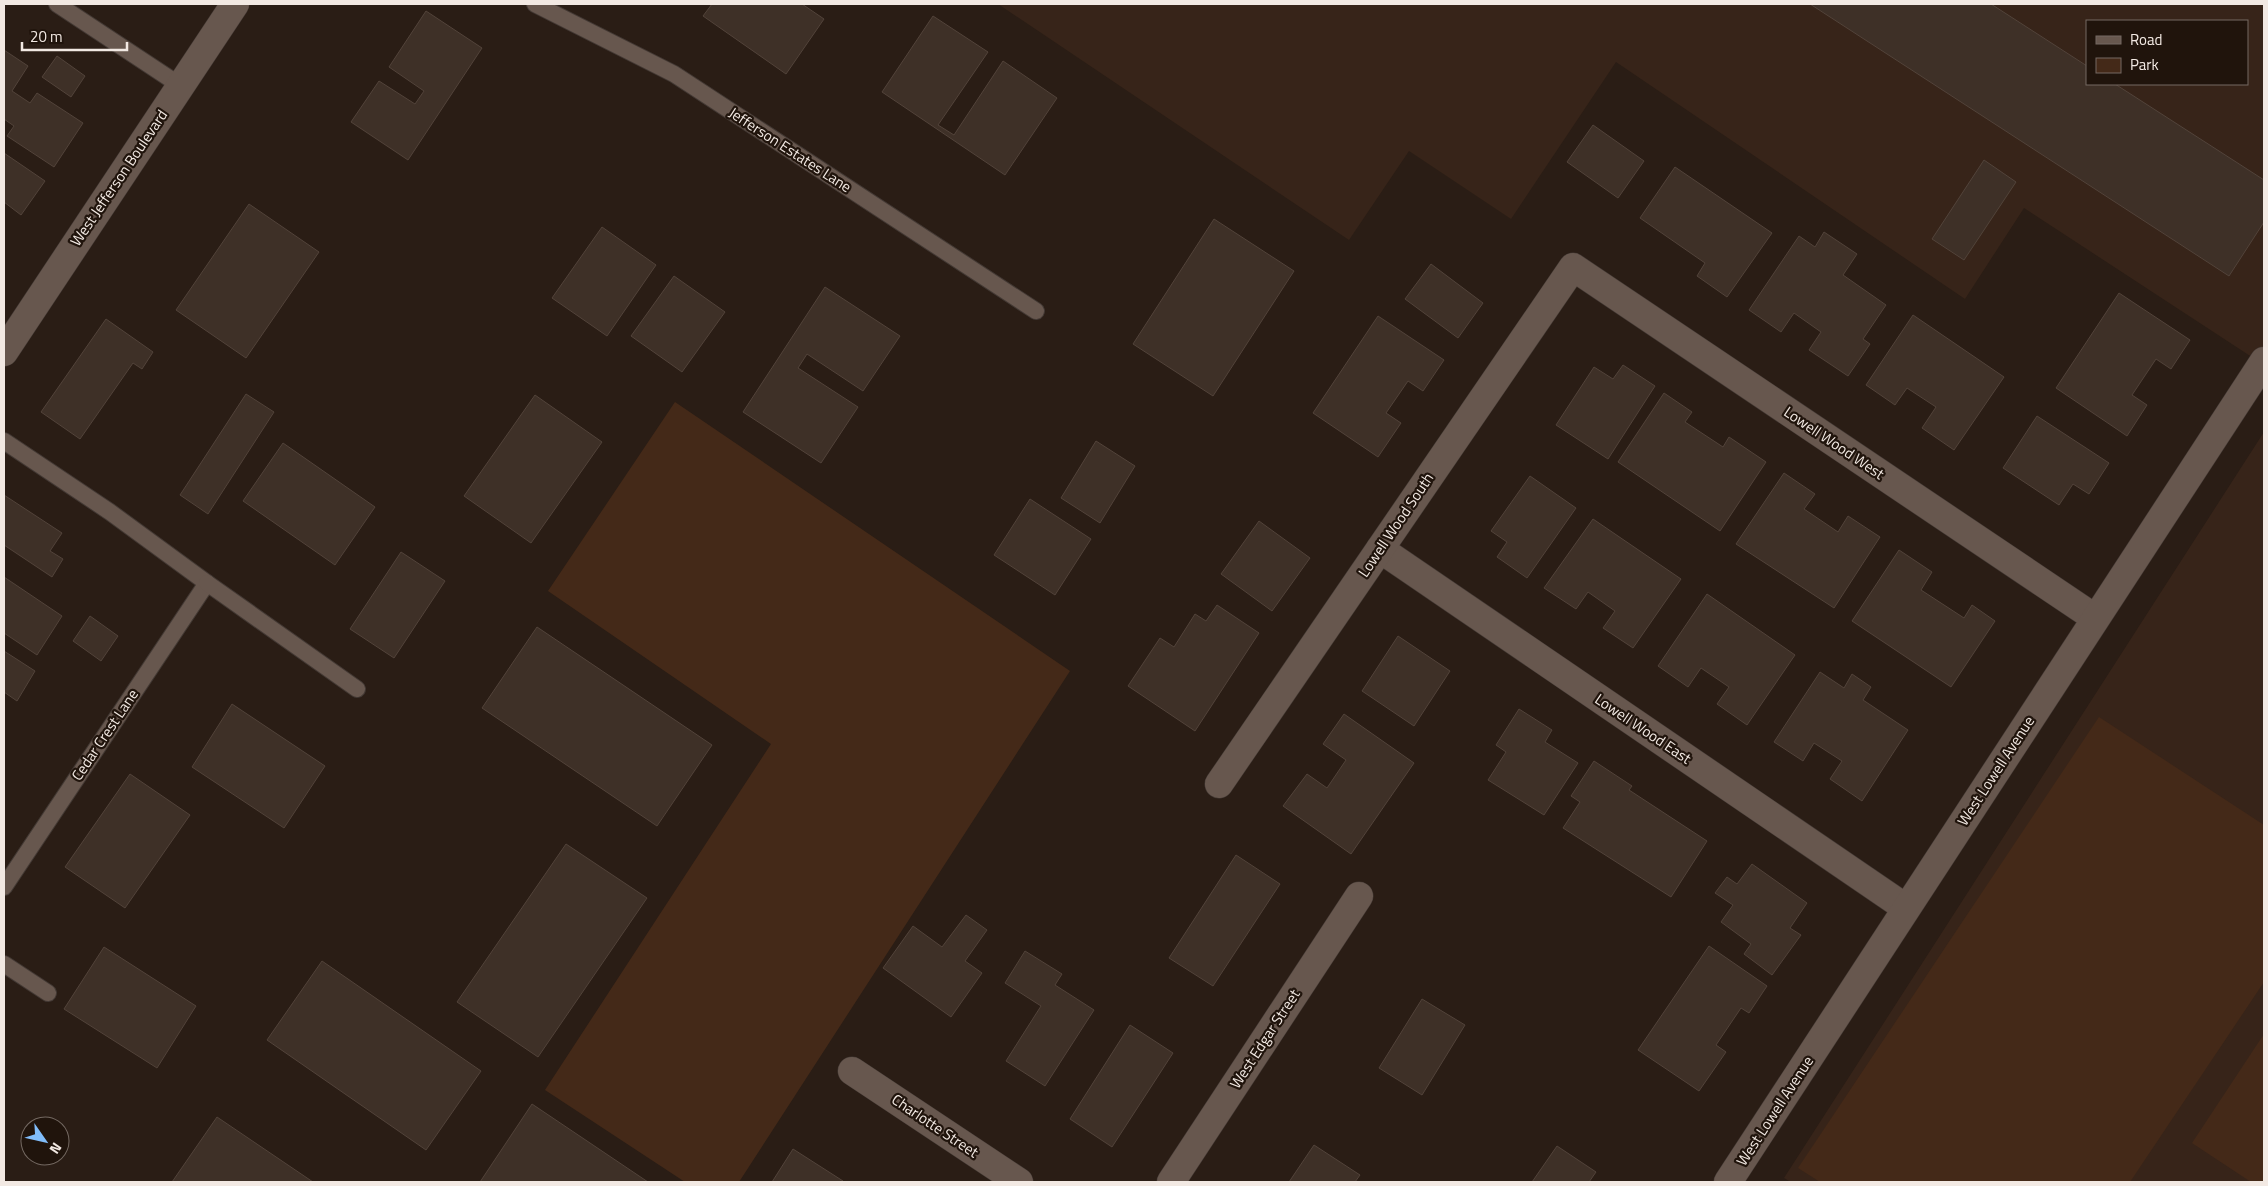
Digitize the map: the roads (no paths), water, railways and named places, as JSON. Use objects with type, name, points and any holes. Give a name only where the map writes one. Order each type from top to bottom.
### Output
[{"type":"street","name":"West Jefferson Boulevard","points":[[4,352],[235,4]]},
{"type":"street","name":"Lowell Wood South","points":[[1219,784],[1573,267]]},
{"type":"street","name":"Lowell Wood West","points":[[1573,267],[2095,618]]},
{"type":"street","name":"West Lowell Avenue","points":[[1728,1182],[2264,361]]},
{"type":"street","name":"Lowell Wood East","points":[[1380,549],[1906,908]]},
{"type":"street","name":"West Edgar Street","points":[[1171,1182],[1359,896]]},
{"type":"street","name":"Charlotte Street","points":[[852,1071],[1019,1182]]},
{"type":"lane","points":[[57,4],[180,86]]},
{"type":"lane","name":"Jefferson Estates Lane","points":[[535,4],[674,74],[1036,311]]},
{"type":"lane","points":[[4,440],[110,512],[357,689]]},
{"type":"lane","name":"Cedar Crest Lane","points":[[4,887],[207,583]]},
{"type":"lane","points":[[4,964],[48,993]]}]
